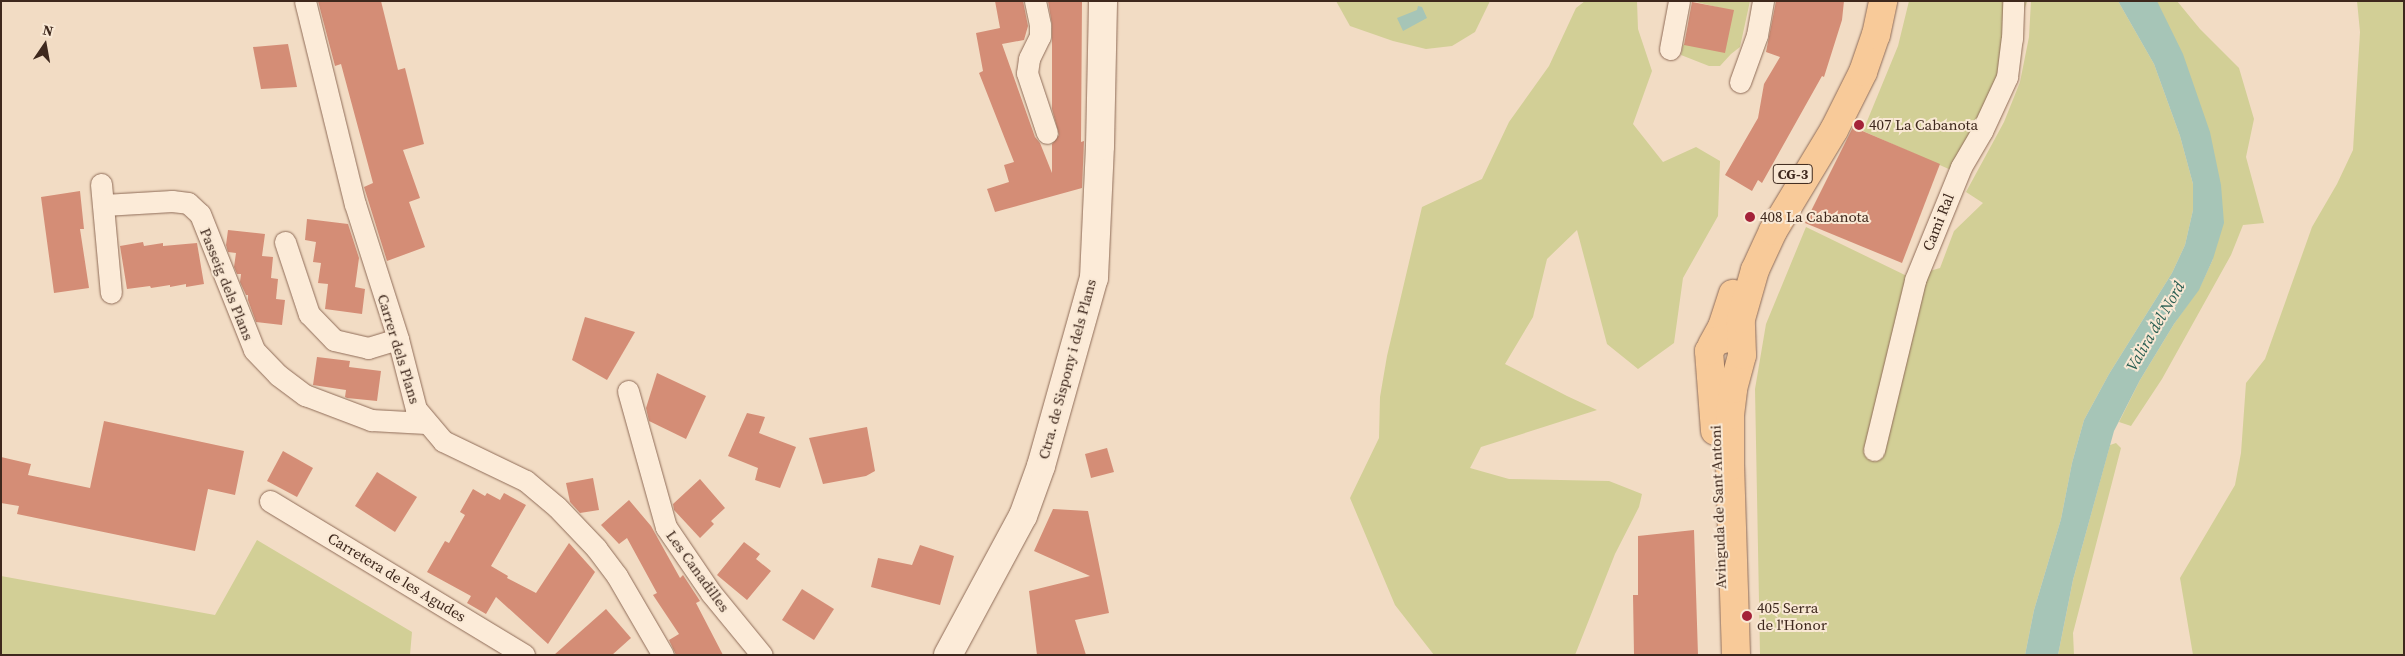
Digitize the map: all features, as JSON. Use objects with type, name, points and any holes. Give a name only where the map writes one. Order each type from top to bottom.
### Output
[{"type":"main road","name":"Ctra. de Sispony i dels Plans","points":[[948,655],[1023,516],[1041,466],[1094,278],[1100,146],[1103,1]]},
{"type":"main road","name":"CG-3","points":[[1711,353],[1737,282],[1768,217],[1845,80],[1860,43],[1868,1]]},
{"type":"main road","name":"CG-3","points":[[1740,356],[1741,319],[1755,270],[1773,231],[1834,130],[1860,80],[1876,35],[1883,1]]},
{"type":"main road","points":[[1711,353],[1714,366],[1722,370],[1731,370],[1740,356]]},
{"type":"main road","name":"Avinguda de Sant Antoni","points":[[1711,353],[1723,655]]},
{"type":"main road","name":"Avinguda de Sant Antoni","points":[[1736,655],[1730,424],[1733,389],[1740,356]]},
{"type":"street","name":"Carrer dels Plans","points":[[305,1],[355,204],[398,338],[416,409],[443,441],[526,481],[557,507],[596,548],[617,576],[663,655]]},
{"type":"street","points":[[1035,1],[1040,25],[1040,36],[1029,60],[1027,73],[1047,133]]},
{"type":"street","points":[[1670,48],[1678,1]]},
{"type":"street","points":[[1740,82],[1757,35],[1763,1]]},
{"type":"street","name":"Cami Ral","points":[[1874,450],[1915,280],[1961,167],[1982,131],[2007,77],[2012,39],[2013,1]]},
{"type":"street","name":"Passeig dels Plans","points":[[111,293],[103,195],[188,203],[200,214],[254,350],[278,375],[305,394],[371,420],[426,423]]},
{"type":"street","points":[[285,242],[309,314],[334,340],[368,348],[398,338]]},
{"type":"street","name":"Les Canadilles","points":[[628,391],[666,527],[711,593],[762,655]]},
{"type":"street","name":"Carretera de les Agudes","points":[[270,501],[524,655]]},
{"type":"shaded area","points":[[1336,1],[1490,1],[1475,32],[1452,46],[1426,49],[1393,41],[1350,26]]},
{"type":"shaded area","points":[[1585,1],[1637,1],[1638,29],[1652,71],[1633,124],[1663,162],[1696,147],[1720,161],[1718,216],[1683,278],[1674,343],[1638,369],[1607,344],[1577,230],[1547,259],[1533,317],[1505,364],[1597,410],[1481,447],[1470,468],[1509,479],[1609,481],[1642,494],[1639,507],[1615,554],[1575,655],[1434,655],[1395,605],[1350,498],[1379,438],[1380,397],[1387,356],[1422,207],[1482,179],[1509,122],[1549,66],[1576,8]]},
{"type":"shaded area","points":[[1692,1],[1750,1],[1740,47],[1720,66],[1709,66],[1681,55],[1683,45],[1733,11]]},
{"type":"shaded area","points":[[1909,1],[2031,1],[2027,2],[1999,76],[1951,170],[1863,131],[1898,46]]},
{"type":"shaded area","points":[[2031,1],[2118,1],[2154,64],[2180,136],[2193,184],[2193,210],[2185,245],[2172,273],[2109,374],[2084,420],[2072,463],[2061,519],[2034,610],[2025,655],[1760,655],[1755,389],[1766,324],[1806,227],[1909,277],[1940,268],[1954,231],[1983,203],[1966,192],[2004,122],[2020,82],[2029,37]]},
{"type":"shaded area","points":[[2156,1],[2177,1],[2200,29],[2239,68],[2254,119],[2246,157],[2264,223],[2243,225],[2231,255],[2162,379],[2131,426],[2119,422],[2140,380],[2174,324],[2200,287],[2213,259]]},
{"type":"shaded area","points":[[2357,1],[2404,1],[2404,655],[2193,655],[2180,578],[2235,485],[2241,453],[2246,383],[2265,359],[2312,227],[2337,184],[2353,150],[2360,32]]},
{"type":"shaded area","points":[[2116,443],[2121,448],[2073,633],[2074,655],[2058,655],[2073,580],[2110,445]]},
{"type":"shaded area","points":[[257,540],[412,632],[410,655],[1,655],[1,576],[215,615]]},
{"type":"water","name":"Valira del Nord","points":[[2118,1],[2157,1],[2183,54],[2210,132],[2221,185],[2224,223],[2213,259],[2199,290],[2174,324],[2140,380],[2114,431],[2073,580],[2058,655],[2025,655],[2034,610],[2061,519],[2072,463],[2084,420],[2109,374],[2172,273],[2185,245],[2193,210],[2193,184],[2180,136],[2154,64]]},
{"type":"water","points":[[1418,6],[1422,7],[1427,18],[1403,31],[1397,18],[1417,10]]},
{"type":"building","points":[[318,1],[381,1],[398,70],[405,68],[424,144],[403,150],[420,198],[409,202],[425,247],[387,261],[364,187],[373,183],[341,64],[335,66]]},
{"type":"building","points":[[995,1],[1023,1],[1028,26],[1024,40],[1002,44],[1035,137],[1040,143],[1052,173],[1052,144],[1059,135],[1052,109],[1052,25],[1048,1],[1082,1],[1081,142],[1084,141],[1082,188],[995,212],[987,189],[1009,182],[1004,165],[1014,162],[979,73],[983,71],[976,33],[1000,28]]},
{"type":"building","points":[[1776,1],[1844,1],[1842,20],[1824,77],[1822,76],[1762,183],[1758,180],[1752,191],[1725,175],[1758,118],[1764,84],[1780,57],[1766,52]]},
{"type":"building","points":[[1692,2],[1734,10],[1725,53],[1684,45]]},
{"type":"building","points":[[288,44],[297,87],[261,89],[253,47]]},
{"type":"building","points":[[1853,127],[1940,164],[1902,263],[1805,223]]},
{"type":"building","points":[[80,191],[84,229],[80,229],[89,288],[54,293],[41,197]]},
{"type":"building","points":[[307,219],[348,224],[359,258],[355,287],[365,289],[362,314],[325,309],[328,284],[318,283],[321,263],[313,262],[316,242],[305,240]]},
{"type":"building","points":[[228,230],[265,234],[262,256],[273,257],[271,278],[278,279],[276,299],[285,300],[282,325],[256,322],[248,295],[246,295],[240,282],[241,274],[237,274],[234,267],[236,253],[228,252],[226,245]]},
{"type":"building","points":[[143,242],[144,246],[163,243],[163,246],[197,243],[204,284],[186,287],[186,284],[170,287],[170,285],[127,289],[120,246]]},
{"type":"building","points":[[585,317],[635,332],[607,380],[572,360]]},
{"type":"building","points":[[317,357],[350,361],[349,367],[381,371],[377,401],[347,398],[345,397],[346,390],[313,385]]},
{"type":"building","points":[[657,373],[706,396],[686,439],[649,421],[646,408]]},
{"type":"building","points":[[747,413],[765,417],[759,433],[796,447],[780,488],[755,480],[758,468],[728,456]]},
{"type":"building","points":[[104,421],[244,451],[235,495],[208,489],[195,551],[17,514],[19,506],[1,503],[1,457],[31,464],[28,475],[90,488]]},
{"type":"building","points":[[867,427],[875,471],[866,476],[823,484],[809,438]]},
{"type":"building","points":[[1107,448],[1114,472],[1091,478],[1085,454]]},
{"type":"building","points":[[283,451],[313,468],[297,497],[267,481]]},
{"type":"building","points":[[377,472],[417,497],[395,532],[355,506]]},
{"type":"building","points":[[593,478],[599,510],[580,513],[570,502],[566,483]]},
{"type":"building","points":[[700,479],[725,508],[711,521],[714,524],[700,538],[674,510],[673,504]]},
{"type":"building","points":[[473,489],[485,496],[487,493],[500,500],[504,493],[526,505],[491,566],[508,576],[507,578],[536,593],[569,543],[595,572],[548,644],[496,597],[486,614],[467,603],[471,596],[427,572],[445,541],[449,543],[465,515],[460,512]]},
{"type":"building","points":[[629,500],[651,526],[680,578],[683,575],[700,601],[696,603],[723,655],[676,655],[669,640],[679,634],[653,595],[657,593],[627,538],[619,544],[601,525]]},
{"type":"building","points":[[1053,509],[1088,511],[1109,613],[1075,620],[1086,655],[1037,655],[1029,591],[1090,576],[1034,551]]},
{"type":"building","points":[[1694,530],[1698,655],[1634,655],[1633,595],[1638,595],[1638,536]]},
{"type":"building","points":[[744,542],[760,554],[756,559],[771,571],[747,600],[717,575]]},
{"type":"building","points":[[920,545],[954,556],[940,605],[871,587],[878,558],[912,565]]},
{"type":"building","points":[[802,589],[834,609],[814,640],[782,620]]},
{"type":"building","points":[[606,609],[631,638],[612,655],[554,655]]},
{"type":"place","name":"407 La Cabanota","points":[[1859,125]]},
{"type":"place","name":"408 La Cabanota","points":[[1750,217]]},
{"type":"place","name":"405 Serra de l'Honor","points":[[1747,616]]}]
